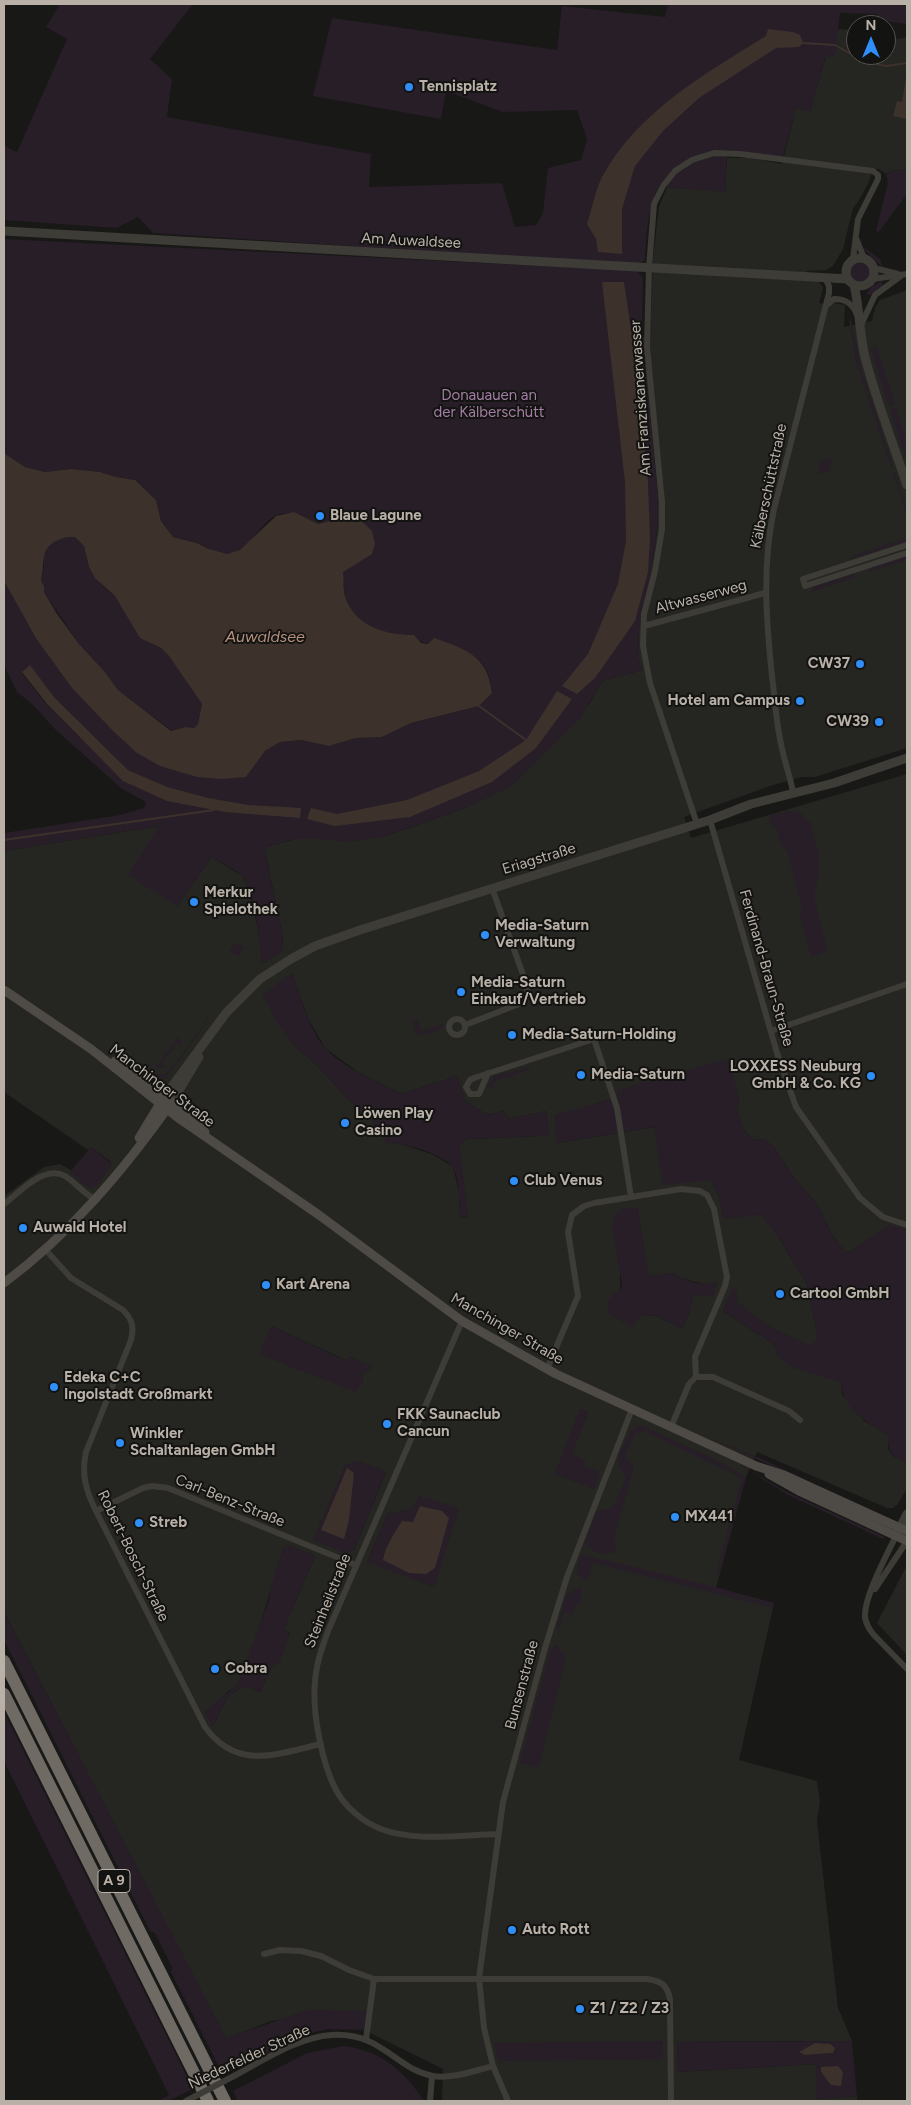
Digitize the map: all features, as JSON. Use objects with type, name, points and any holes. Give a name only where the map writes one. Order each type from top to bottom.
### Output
[{"type":"highway","name":"A 9","points":[[4,1661],[225,2101]]},
{"type":"highway","name":"A 9","points":[[4,1694],[208,2101]]},
{"type":"main road","name":"Manchinger Straße","points":[[4,990],[166,1103],[217,1143],[319,1215],[462,1321],[547,1369],[671,1428],[756,1466],[784,1475],[907,1535]]},
{"type":"main road","points":[[4,1283],[45,1249],[96,1200],[123,1167],[166,1103]]},
{"type":"main road","name":"Manchinger Straße","points":[[901,1531],[907,1541]]},
{"type":"street","name":"Am Franziskanerwasser","points":[[697,824],[647,671],[643,646],[644,614],[655,571],[662,529],[662,502],[647,347],[653,210],[656,199],[675,171],[692,160],[714,153],[740,154],[873,171],[878,176],[878,180],[858,219],[855,237]]},
{"type":"street","name":"Am Auwaldsee","points":[[4,231],[821,277],[851,282]]},
{"type":"street","points":[[855,237],[864,258],[874,268],[904,274]]},
{"type":"street","points":[[855,237],[853,259],[846,269],[860,309]]},
{"type":"street","points":[[853,259],[864,258]]},
{"type":"street","points":[[860,326],[860,309],[874,268]]},
{"type":"street","name":"Am Auwaldsee","points":[[821,277],[846,269]]},
{"type":"street","points":[[851,282],[869,282],[904,274]]},
{"type":"street","points":[[860,326],[875,295],[904,274]]},
{"type":"street","name":"Kälberschüttstraße","points":[[793,792],[784,760],[777,723],[765,593],[769,528],[826,305],[829,288],[821,277]]},
{"type":"street","points":[[826,305],[834,299],[848,302],[855,310],[868,365],[907,485]]},
{"type":"street","points":[[907,544],[803,578],[805,586],[907,553]]},
{"type":"street","name":"Altwasserweg","points":[[644,626],[765,593]]},
{"type":"street","name":"Eriagstraße","points":[[166,1103],[187,1080],[209,1037],[226,1014],[260,979],[302,953],[346,935],[710,820],[751,804],[834,782],[907,758]]},
{"type":"street","name":"Ferdinand-Braun-Straße","points":[[710,820],[790,1095],[796,1108],[860,1198],[884,1217],[907,1225]]},
{"type":"street","points":[[465,1025],[519,1004],[528,996],[526,983],[492,888]]},
{"type":"street","points":[[771,1031],[907,984]]},
{"type":"street","points":[[488,1074],[594,1039],[617,1108],[631,1197]]},
{"type":"street","points":[[4,1204],[35,1180],[49,1173],[63,1175],[96,1200]]},
{"type":"street","points":[[547,1369],[578,1296],[568,1232],[572,1215],[584,1206],[631,1197],[694,1189],[707,1195],[714,1209],[727,1277],[695,1357],[696,1377]]},
{"type":"street","name":"Robert-Bosch-Straße","points":[[45,1249],[70,1278],[123,1310],[130,1317],[133,1325],[131,1340],[89,1442],[84,1462],[84,1484],[205,1727],[211,1736],[228,1750],[250,1756],[274,1755],[321,1744]]},
{"type":"street","name":"Steinheilstraße","points":[[462,1321],[328,1631],[317,1665],[315,1701],[321,1744],[327,1769],[337,1792],[352,1810],[368,1823],[380,1829],[404,1835],[498,1834]]},
{"type":"street","points":[[671,1428],[689,1384],[696,1377],[713,1377],[789,1412],[800,1420]]},
{"type":"street","name":"Bunsenstraße","points":[[508,2101],[493,2066],[484,2028],[479,1978],[498,1834],[508,1781],[556,1611],[594,1504],[632,1409]]},
{"type":"street","name":"Carl-Benz-Straße","points":[[96,1511],[143,1488],[152,1486],[168,1488],[356,1565]]},
{"type":"street","points":[[907,1514],[901,1531],[871,1594],[865,1614],[868,1628],[907,1669]]},
{"type":"street","points":[[871,1594],[907,1541]]},
{"type":"street","points":[[264,1954],[280,1950],[301,1950],[374,1979],[656,1980],[664,1984],[670,2000],[671,2101]]},
{"type":"street","points":[[366,2039],[374,1979]]},
{"type":"street","name":"Niederfelder Straße","points":[[185,2101],[313,2038],[342,2035],[366,2039],[414,2069],[432,2076],[455,2076],[493,2066]]},
{"type":"street","points":[[430,2101],[432,2076]]},
{"type":"shaded area","points":[[834,29],[846,30],[846,65],[896,65],[896,39],[907,37],[907,169],[891,171],[886,174],[879,169],[873,169],[868,184],[853,208],[843,249],[833,266],[826,270],[806,271],[806,280],[818,281],[823,287],[819,303],[845,305],[844,327],[872,321],[875,308],[880,300],[907,290],[907,748],[815,777],[802,777],[773,785],[684,817],[691,838],[907,774],[907,1231],[890,1225],[848,1253],[840,1246],[831,1233],[817,1204],[794,1178],[774,1147],[765,1140],[753,1139],[745,1132],[737,1112],[739,1098],[617,1090],[618,1097],[555,1116],[557,1143],[654,1127],[711,1179],[719,1197],[723,1217],[762,1214],[807,1284],[816,1328],[816,1342],[810,1346],[775,1330],[736,1302],[737,1290],[733,1289],[723,1311],[774,1344],[778,1356],[841,1382],[842,1394],[863,1420],[888,1435],[888,1448],[892,1455],[907,1464],[907,1488],[898,1504],[893,1508],[887,1508],[757,1452],[746,1477],[716,1588],[774,1603],[739,1760],[817,1781],[820,1802],[817,1821],[838,2008],[852,2041],[677,2042],[678,2072],[816,2064],[816,2099],[857,2096],[857,2101],[442,2101],[443,2069],[364,2030],[367,2011],[271,2021],[226,2039],[4,1612],[4,1196],[44,1167],[60,1164],[71,1170],[70,1172],[111,1162],[91,1147],[88,1150],[4,1092],[4,851],[159,826],[177,906],[212,857],[242,876],[247,884],[254,911],[261,942],[262,964],[282,951],[283,937],[265,852],[268,846],[304,837],[386,836],[459,810],[511,786],[589,704],[602,681],[642,670],[638,658],[639,629],[651,576],[658,521],[658,494],[642,337],[650,336],[653,259],[659,207],[667,187],[725,191],[727,158],[750,158],[782,164],[796,108],[810,110]],"holes":[[[292,974],[308,1018],[325,1048],[359,1073],[402,1094],[457,1076],[465,1101],[487,1115],[503,1111],[509,1119],[546,1111],[548,1132],[540,1136],[467,1139],[458,1144],[468,1218],[460,1217],[459,1192],[453,1167],[434,1155],[395,1142],[384,1135],[376,1128],[371,1117],[346,1097],[319,1067],[293,1044],[263,995]],[[638,1209],[647,1274],[655,1276],[672,1273],[680,1278],[708,1285],[717,1282],[693,1294],[689,1314],[682,1328],[656,1316],[642,1315],[614,1294],[620,1292],[620,1270]],[[271,1326],[348,1361],[372,1367],[363,1373],[362,1383]],[[581,1409],[588,1413],[571,1455],[584,1466],[555,1474]],[[357,1461],[386,1472],[354,1550],[314,1540]],[[412,1509],[367,1562],[388,1514]],[[284,1547],[315,1556],[283,1630],[290,1633],[260,1692],[244,1686],[227,1697],[213,1727],[226,1693],[238,1685],[256,1638]]]},
{"type":"shaded area","points":[[907,1565],[907,1655],[877,1623]]},
{"type":"green space","name":"Donauauen an der Kälberschütt","points":[[60,4],[193,4],[150,59],[172,79],[167,117],[371,154],[369,187],[502,183],[515,227],[536,225],[543,213],[548,168],[581,160],[587,139],[577,110],[503,112],[446,91],[441,119],[313,96],[332,18],[557,50],[562,6],[665,17],[668,4],[907,4],[907,24],[896,23],[896,15],[840,13],[835,55],[825,58],[810,111],[796,108],[783,157],[727,150],[725,192],[667,187],[660,184],[652,202],[648,221],[645,260],[640,263],[638,272],[643,278],[642,337],[658,494],[658,521],[651,576],[639,629],[638,658],[642,670],[602,681],[579,720],[511,786],[467,807],[386,836],[350,842],[295,839],[268,846],[265,853],[283,937],[282,951],[262,964],[256,918],[250,892],[242,876],[235,871],[212,857],[177,906],[128,875],[159,826],[4,851],[4,833],[120,815],[144,808],[146,802],[122,789],[17,692],[4,665],[4,581],[37,640],[72,688],[112,730],[246,777],[265,751],[280,742],[301,740],[329,746],[356,738],[382,737],[411,723],[479,706],[492,692],[486,669],[474,656],[423,642],[414,636],[379,630],[359,619],[352,611],[344,588],[343,573],[351,558],[372,531],[358,520],[348,518],[329,523],[315,524],[297,515],[285,513],[277,515],[271,518],[242,549],[235,553],[223,554],[195,542],[173,537],[161,521],[156,500],[135,480],[100,472],[71,469],[45,472],[25,467],[4,453],[4,239],[582,268],[581,261],[153,233],[138,217],[117,228],[4,220],[4,146],[17,152],[67,39],[46,27]],"holes":[[[30,666],[54,697],[128,770],[159,784],[123,780],[47,705],[22,673]]]},
{"type":"green space","points":[[907,169],[907,194],[878,233],[876,230],[888,183],[886,174],[891,171]]},
{"type":"green space","points":[[864,249],[880,259],[883,268]]},
{"type":"green space","points":[[860,261],[868,264],[871,272],[868,280],[860,283],[852,280],[849,272],[852,264]]},
{"type":"green space","points":[[882,281],[883,285],[870,295],[866,294],[872,286]]},
{"type":"green space","points":[[851,319],[860,365],[893,467],[891,468],[857,366],[849,320]]},
{"type":"green space","points":[[877,347],[895,404],[889,406],[871,349]]},
{"type":"green space","points":[[896,408],[907,441],[907,462],[890,410]]},
{"type":"green space","points":[[830,458],[832,463],[829,464],[831,471],[817,474],[821,462]]},
{"type":"green space","points":[[895,472],[907,508],[907,515],[893,473]]},
{"type":"green space","points":[[75,537],[84,546],[89,567],[104,587],[115,596],[150,643],[161,648],[169,656],[202,704],[198,724],[194,728],[186,727],[172,731],[118,690],[105,672],[79,644],[44,592],[41,581],[44,566],[43,557],[48,546],[56,540]]},
{"type":"green space","points":[[906,538],[907,541],[853,559],[852,556]]},
{"type":"green space","points":[[907,556],[907,560],[869,572],[872,568]]},
{"type":"green space","points":[[854,574],[855,577],[811,592],[814,587]]},
{"type":"green space","points":[[792,811],[802,814],[810,822],[819,855],[819,872],[814,897],[827,951],[811,957],[800,915],[802,908],[788,853],[769,821],[771,815]]},
{"type":"green space","points":[[235,943],[244,948],[239,956],[230,951]]},
{"type":"green space","points":[[292,973],[315,1032],[325,1048],[341,1062],[372,1080],[402,1094],[457,1076],[465,1101],[487,1115],[503,1111],[509,1119],[546,1111],[549,1132],[547,1135],[540,1136],[467,1139],[459,1144],[468,1218],[460,1217],[459,1192],[453,1168],[432,1153],[401,1145],[386,1144],[384,1135],[376,1128],[371,1117],[346,1097],[319,1067],[293,1044],[278,1024],[263,995]]},
{"type":"green space","points":[[209,1013],[203,1027],[166,1078],[159,1080],[147,1071],[162,1075],[169,1072],[202,1027]]},
{"type":"green space","points":[[417,1018],[421,1031],[443,1024],[442,1029],[421,1036],[416,1033],[412,1020]]},
{"type":"green space","points":[[174,1037],[181,1040],[181,1045],[178,1043],[161,1064],[165,1067],[158,1068],[155,1064],[158,1065],[176,1041]]},
{"type":"green space","points":[[728,1059],[739,1098],[737,1112],[745,1132],[753,1139],[765,1140],[774,1147],[794,1178],[817,1204],[831,1233],[840,1246],[848,1253],[890,1224],[907,1231],[907,1464],[891,1453],[888,1435],[864,1420],[851,1407],[846,1400],[841,1382],[791,1367],[778,1356],[774,1344],[723,1311],[733,1288],[737,1290],[737,1302],[775,1330],[810,1345],[816,1342],[816,1328],[807,1284],[781,1241],[762,1215],[732,1219],[723,1217],[719,1197],[711,1180],[663,1185],[654,1127],[556,1143],[555,1115],[618,1097],[617,1090]]},
{"type":"green space","points":[[529,1067],[530,1069],[494,1082],[494,1086],[491,1088],[488,1085],[495,1076]]},
{"type":"green space","points":[[91,1147],[112,1164],[98,1185],[92,1188],[85,1185],[70,1172]]},
{"type":"green space","points":[[623,1208],[638,1208],[648,1274],[655,1276],[672,1273],[694,1282],[706,1284],[717,1282],[713,1297],[693,1294],[689,1314],[682,1328],[656,1316],[642,1315],[632,1327],[609,1314],[608,1301],[614,1294],[620,1292],[622,1284],[612,1225],[616,1215]]},
{"type":"green space","points":[[271,1326],[347,1361],[349,1356],[373,1367],[363,1373],[362,1383],[356,1392],[259,1354]]},
{"type":"green space","points":[[580,1409],[588,1413],[572,1454],[585,1460],[584,1466],[600,1472],[594,1489],[555,1474]]},
{"type":"green space","points":[[640,1425],[712,1458],[746,1477],[719,1575],[717,1570],[742,1478],[644,1431],[635,1434],[625,1455],[633,1465],[633,1471],[613,1541],[617,1542],[614,1552],[606,1554],[598,1552],[585,1544],[596,1512],[614,1507],[626,1478],[618,1462],[618,1457],[630,1431]]},
{"type":"green space","points":[[705,1436],[762,1459],[846,1499],[716,1441]]},
{"type":"green space","points":[[357,1461],[386,1471],[354,1550],[346,1553],[313,1540],[345,1465]]},
{"type":"green space","points":[[741,1465],[787,1492],[885,1537],[883,1539],[786,1494]]},
{"type":"green space","points":[[419,1496],[459,1508],[434,1587],[367,1562],[388,1514],[412,1509]],"holes":[[[402,1521],[413,1522],[438,1554],[435,1568],[383,1560],[385,1549]]]},
{"type":"green space","points":[[289,1545],[315,1556],[283,1630],[290,1634],[279,1663],[272,1666],[260,1692],[244,1686],[227,1697],[213,1727],[204,1711],[238,1685],[269,1600],[271,1587],[284,1547]]},
{"type":"green space","points":[[585,1555],[774,1603],[773,1608],[593,1563],[587,1581],[577,1573],[580,1557]]},
{"type":"green space","points":[[578,1587],[582,1590],[580,1605],[575,1605],[572,1616],[564,1612],[559,1629],[557,1626],[566,1596]]},
{"type":"green space","points":[[4,1612],[226,2038],[308,2010],[367,2011],[364,2030],[328,2029],[306,2034],[223,2075],[171,1972],[172,1967],[155,1933],[150,1931],[4,1640]]},
{"type":"green space","points":[[557,1645],[560,1651],[564,1650],[565,1661],[539,1766],[520,1763],[551,1648]]},
{"type":"green space","points":[[4,1712],[193,2089],[168,2101],[158,2101],[169,2095],[4,1761]]},
{"type":"green space","points":[[663,2041],[662,2059],[499,2061],[494,2043]]},
{"type":"green space","points":[[852,2041],[857,2096],[816,2099],[816,2064],[678,2072],[677,2042]],"holes":[[[815,2043],[835,2048],[833,2053],[805,2055],[800,2052]]]},
{"type":"green space","points":[[343,2046],[356,2048],[380,2057],[409,2081],[424,2101],[238,2101],[233,2091],[307,2053]]},
{"type":"water","points":[[768,29],[793,32],[800,35],[803,43],[799,47],[776,48],[699,98],[663,131],[635,166],[622,209],[622,254],[598,252],[596,239],[587,224],[602,177],[617,154],[634,132],[654,113],[697,80],[766,36]]},
{"type":"water","points":[[906,78],[907,119],[893,116],[897,101],[902,102]]},
{"type":"water","points":[[602,282],[624,282],[639,383],[648,483],[650,538],[648,572],[635,621],[595,678],[577,694],[562,686],[588,654],[618,584],[626,541],[625,482]]},
{"type":"water","name":"Auwaldsee","points":[[4,453],[25,467],[45,472],[71,469],[100,472],[135,480],[156,500],[161,521],[173,537],[227,554],[240,550],[276,516],[294,512],[318,524],[351,516],[364,523],[372,531],[375,544],[372,554],[343,572],[345,596],[349,606],[356,615],[363,622],[382,631],[414,635],[421,643],[428,644],[434,638],[465,650],[474,656],[486,670],[492,693],[479,706],[411,723],[382,737],[356,738],[329,746],[301,740],[280,742],[265,751],[246,777],[222,779],[197,777],[160,766],[137,753],[112,730],[72,688],[37,640],[4,581]],"holes":[[[75,537],[84,546],[89,567],[95,578],[115,596],[140,638],[161,648],[169,656],[202,704],[198,724],[194,728],[186,727],[171,731],[118,690],[105,672],[79,644],[57,614],[44,592],[44,586],[41,581],[45,553],[47,548],[58,540]]]},
{"type":"water","points":[[30,665],[54,697],[128,770],[167,787],[208,798],[248,805],[301,808],[300,818],[225,812],[167,801],[123,781],[47,704],[22,672]]},
{"type":"water","points":[[557,691],[572,699],[536,748],[492,782],[410,817],[335,826],[307,819],[311,808],[337,814],[407,800],[479,771],[526,740]]},
{"type":"water","points":[[347,1468],[354,1473],[349,1520],[344,1539],[321,1530]]},
{"type":"water","points":[[420,1506],[442,1511],[449,1518],[435,1568],[426,1574],[409,1573],[383,1560],[388,1544],[402,1521],[413,1522]]},
{"type":"water","points":[[815,2043],[830,2044],[835,2048],[833,2053],[805,2055],[799,2052]]},
{"type":"water","points":[[838,2066],[843,2072],[841,2086],[831,2085],[821,2072],[821,2067]]},
{"type":"waterway","points":[[803,43],[835,45],[865,62],[886,66],[907,63]]},
{"type":"waterway","points":[[479,706],[526,740]]},
{"type":"waterway","points":[[4,840],[214,810]]},
{"type":"place","name":"Tennisplatz","points":[[409,87]]},
{"type":"place","name":"Blaue Lagune","points":[[320,516]]},
{"type":"place","name":"CW37","points":[[860,664]]},
{"type":"place","name":"Hotel am Campus","points":[[800,701]]},
{"type":"place","name":"CW39","points":[[879,722]]},
{"type":"place","name":"Merkur Spielothek","points":[[194,902]]},
{"type":"place","name":"Media-Saturn Verwaltung","points":[[485,935]]},
{"type":"place","name":"Media-Saturn Einkauf/Vertrieb","points":[[461,992]]},
{"type":"place","name":"Media-Saturn-Holding","points":[[512,1035]]},
{"type":"place","name":"Media-Saturn","points":[[581,1075]]},
{"type":"place","name":"LOXXESS Neuburg GmbH & Co. KG","points":[[871,1076]]},
{"type":"place","name":"Löwen Play Casino","points":[[345,1123]]},
{"type":"place","name":"Club Venus","points":[[514,1181]]},
{"type":"place","name":"Auwald Hotel","points":[[23,1228]]},
{"type":"place","name":"Kart Arena","points":[[266,1285]]},
{"type":"place","name":"Cartool GmbH","points":[[780,1294]]},
{"type":"place","name":"Edeka C+C Ingolstadt Großmarkt","points":[[54,1387]]},
{"type":"place","name":"FKK Saunaclub Cancun","points":[[387,1424]]},
{"type":"place","name":"Winkler Schaltanlagen GmbH","points":[[120,1443]]},
{"type":"place","name":"MX441","points":[[675,1517]]},
{"type":"place","name":"Streb","points":[[139,1523]]},
{"type":"place","name":"Cobra","points":[[215,1669]]},
{"type":"place","name":"Auto Rott","points":[[512,1930]]},
{"type":"place","name":"Z1 / Z2 / Z3","points":[[580,2009]]}]
